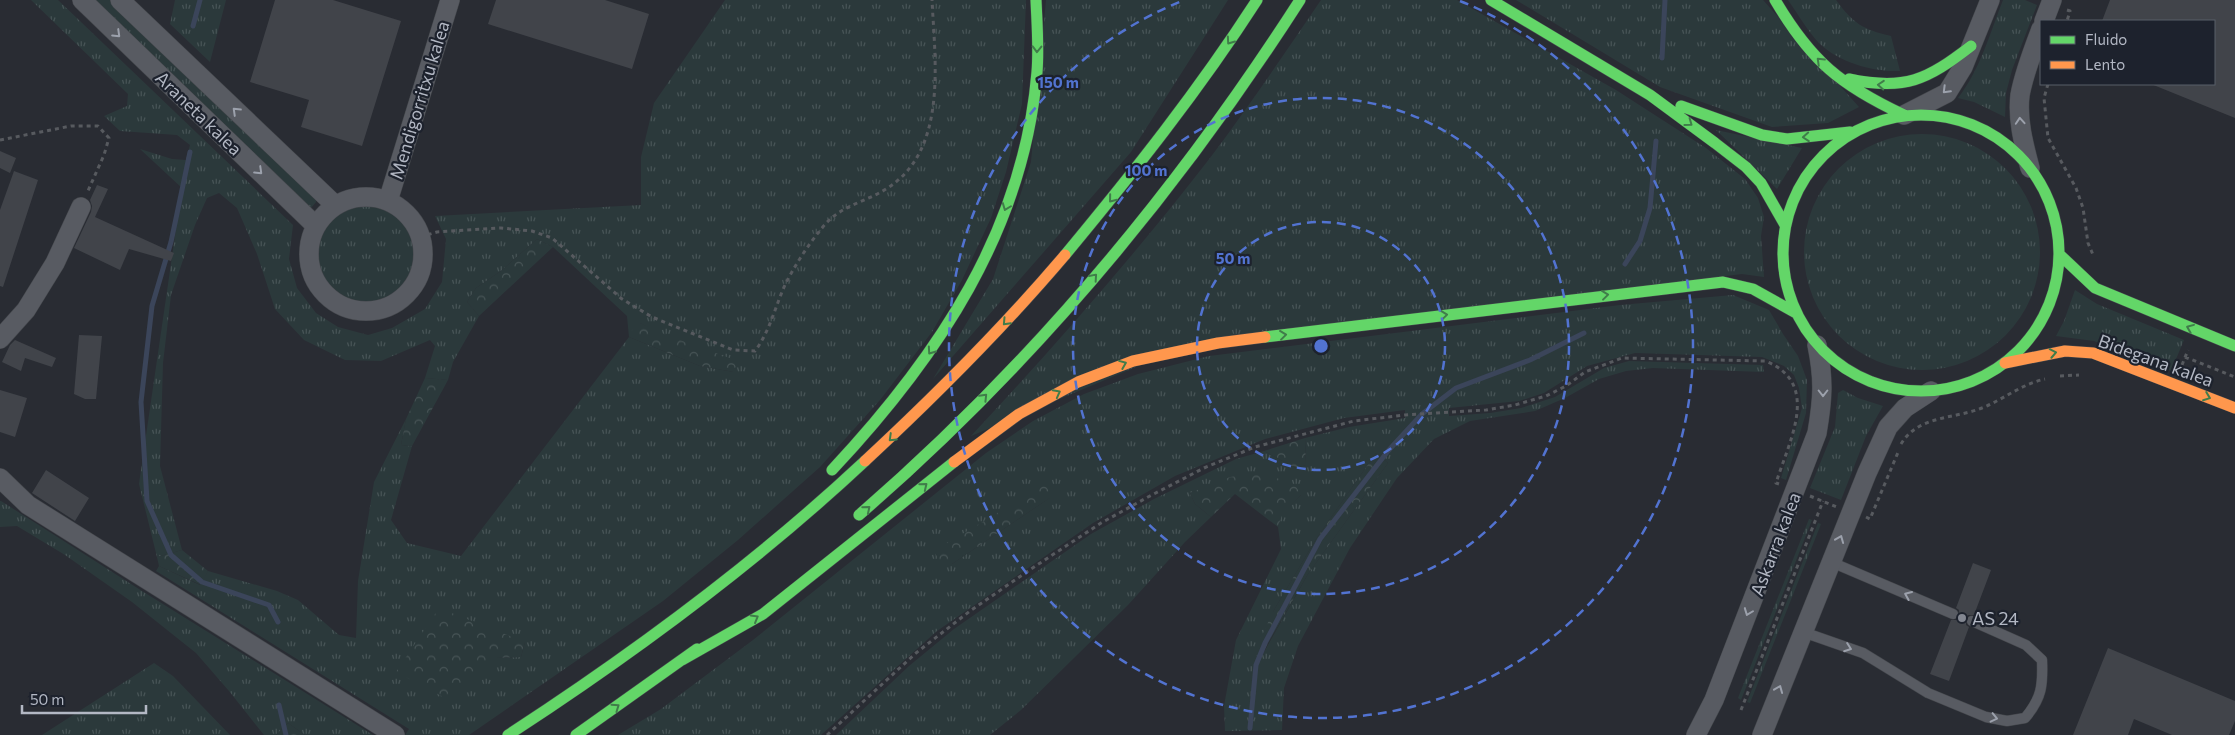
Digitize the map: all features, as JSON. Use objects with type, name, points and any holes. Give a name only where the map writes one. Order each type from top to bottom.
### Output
[{"type":"main road","points":[[823,479],[856,446],[914,375],[950,323],[981,267],[1008,204],[1026,146],[1036,80],[1036,0]]},
{"type":"main road","points":[[508,735],[565,700],[704,600],[864,464],[932,400],[1083,235],[1164,134],[1257,0]]},
{"type":"main road","points":[[849,524],[885,494],[956,426],[1034,345],[1112,256],[1192,157],[1277,38],[1300,0]]},
{"type":"main road","points":[[1491,0],[1650,94],[1746,167],[1761,183],[1785,225]]},
{"type":"main road","points":[[1775,0],[1810,52],[1834,75],[1874,101],[1904,115]]},
{"type":"main road","points":[[1834,75],[1879,86],[1900,85],[1922,79],[1948,64],[1971,46]]},
{"type":"main road","points":[[1650,94],[1762,135],[1787,138],[1854,131]]},
{"type":"main road","points":[[1904,115],[1928,115],[1952,118],[1995,136],[2014,151],[2030,168],[2052,208],[2059,254],[2056,285],[2045,315],[2028,341],[2006,363],[1983,377],[1958,386],[1931,391],[1899,390],[1869,381],[1841,366],[1817,345],[1796,313],[1786,285],[1782,255],[1785,225],[1792,202],[1802,180],[1822,156],[1854,131],[1878,121],[1904,115]]},
{"type":"main road","points":[[2059,254],[2095,288],[2235,346]]},
{"type":"main road","points":[[682,660],[763,614],[962,456],[1019,414],[1078,382],[1133,360],[1218,343],[1723,282],[1744,284],[1764,293],[1796,313]]},
{"type":"main road","name":"Bidegana kalea","points":[[2006,363],[2065,351],[2093,353],[2235,408]]},
{"type":"main road","points":[[704,600],[790,512]]},
{"type":"main road","points":[[576,735],[682,660],[754,605]]},
{"type":"street","name":"Araneta kalea","points":[[82,0],[316,226]]},
{"type":"street","name":"Araneta kalea","points":[[120,0],[335,205]]},
{"type":"street","name":"Mendigorritxu kalea","points":[[388,201],[450,0]]},
{"type":"street","points":[[1904,115],[1947,93],[1963,68],[1990,0]]},
{"type":"street","points":[[2044,20],[2052,0]]},
{"type":"street","points":[[2030,168],[2020,121],[2020,96],[2025,74],[2040,32]]},
{"type":"street","name":"Mendigorritxu kalea","points":[[361,197],[388,201],[403,210],[415,224],[420,237],[423,260],[418,277],[408,292],[393,304],[376,310],[358,310],[340,304],[326,294],[315,279],[309,262],[310,243],[316,226],[335,205],[361,197]]},
{"type":"street","points":[[0,339],[26,310],[36,294],[55,263],[81,208]]},
{"type":"street","name":"Askarra kalea","points":[[1696,735],[1714,700],[1817,433],[1823,400],[1823,374],[1817,345]]},
{"type":"street","points":[[1762,735],[1851,512],[1888,427],[1904,408],[1931,391]]},
{"type":"street","points":[[0,478],[28,506],[395,735]]},
{"type":"lane","points":[[1831,562],[1953,614]]},
{"type":"lane","points":[[1803,632],[1863,653],[1928,693],[1986,717],[2007,721],[2025,718],[2037,704],[2043,683],[2042,660],[2026,645],[1972,621]]},
{"type":"path","points":[[420,237],[437,232],[501,228],[532,231],[552,238],[622,299],[652,317],[733,350],[755,350],[768,329],[786,284],[824,225],[848,205],[885,190],[903,177],[915,163],[927,140],[933,102],[935,68],[932,0]]},
{"type":"path","points":[[2048,85],[2044,98],[2048,138],[2076,188],[2083,208],[2088,242],[2097,262]]},
{"type":"path","points":[[0,140],[71,126],[98,126],[109,138],[104,155],[81,208]]},
{"type":"path","points":[[2176,385],[2196,331]]},
{"type":"path","points":[[2186,357],[2235,377]]},
{"type":"path","points":[[827,735],[916,654],[970,611],[1031,568],[1108,518],[1204,468],[1255,447],[1345,423],[1405,415],[1486,410],[1546,396],[1566,386],[1585,372],[1622,358],[1764,361],[1778,366],[1789,376],[1798,399],[1798,415],[1776,483],[1870,519],[1900,446],[1907,434],[1932,420],[1965,414],[1984,407],[2022,386],[2040,380],[2060,376],[2085,375]]},
{"type":"path","points":[[1740,710],[1823,501]]},
{"type":"green space","points":[[31,0],[58,0],[293,225],[289,259],[297,288],[316,313],[338,327],[368,335],[392,328],[425,309],[442,282],[446,239],[435,216],[641,205],[641,157],[654,103],[725,0],[1026,0],[1022,104],[1006,172],[991,218],[962,280],[932,332],[880,400],[820,467],[738,540],[663,601],[469,735],[405,735],[409,729],[156,571],[159,566],[200,585],[208,571],[277,591],[298,600],[339,635],[356,638],[358,581],[374,482],[406,419],[401,445],[412,446],[391,520],[407,543],[461,556],[629,337],[627,316],[553,247],[537,239],[501,271],[476,288],[467,302],[479,316],[453,362],[448,380],[425,378],[435,346],[430,340],[381,361],[345,360],[304,340],[275,309],[257,254],[237,208],[219,193],[207,198],[195,225],[171,295],[163,363],[160,466],[182,550],[157,557],[139,484],[182,188],[140,149],[172,159],[186,160],[190,145],[177,135],[120,131],[104,116],[127,106],[128,94]],"holes":[[[640,323],[734,372],[700,366],[629,337]],[[525,642],[521,657],[495,658]]]},
{"type":"green space","points":[[90,0],[112,0],[316,197],[316,202],[311,208],[307,207]]},
{"type":"green space","points":[[175,0],[226,0],[210,62],[170,24]]},
{"type":"green space","points":[[1046,0],[1228,0],[1131,152],[933,379],[993,279],[1031,162]]},
{"type":"green space","points":[[1321,0],[1457,0],[1616,90],[1706,148],[1745,179],[1758,198],[1764,217],[1761,236],[1764,277],[1742,274],[1198,341],[971,436],[1094,300],[1182,194],[1239,119]]},
{"type":"green space","points":[[1516,0],[1763,0],[1859,107],[1828,123],[1772,127],[1660,87]]},
{"type":"green space","points":[[1788,0],[1836,0],[1848,15],[1859,24],[1873,31],[1891,36],[1900,71],[1879,70],[1858,65],[1828,51],[1811,34]]},
{"type":"green space","points":[[2003,0],[2025,0],[2037,5],[2012,70],[2006,93],[2005,117],[1974,102],[1958,98],[1978,63]]},
{"type":"green space","points":[[1716,130],[1802,148],[1777,189]]},
{"type":"green space","points":[[1922,134],[1956,139],[1978,148],[1997,161],[2013,177],[2026,196],[2035,218],[2040,252],[2035,286],[2026,308],[2013,327],[1997,343],[1978,356],[1956,365],[1922,370],[1888,365],[1866,356],[1847,343],[1831,327],[1818,308],[1809,286],[1804,252],[1809,218],[1818,196],[1831,177],[1847,161],[1866,148],[1888,139]]},
{"type":"green space","points":[[366,205],[385,208],[402,219],[413,236],[416,255],[413,274],[402,291],[385,302],[366,305],[347,302],[330,291],[319,274],[316,255],[319,236],[330,219],[347,208]]},
{"type":"green space","points":[[537,239],[553,247],[479,316],[467,302],[476,288],[501,271]]},
{"type":"green space","points":[[2075,290],[2097,304],[2184,340],[2171,371],[2094,341],[2056,336],[2064,321]]},
{"type":"green space","points":[[1733,295],[1769,310],[1798,356],[1807,380],[1806,413],[1786,480],[1781,478],[1802,408],[1799,388],[1794,375],[1784,366],[1762,357],[1635,353],[1587,366],[1544,393],[1519,401],[1449,408],[1449,416],[1490,413],[1521,408],[1555,397],[1604,368],[1629,361],[1763,365],[1764,372],[1653,368],[1626,371],[1599,379],[1565,398],[1535,411],[1470,421],[1434,439],[1397,478],[1350,548],[1298,646],[1284,688],[1282,730],[1225,731],[1224,706],[1236,640],[1281,549],[1278,527],[1281,515],[1301,495],[1209,487],[1190,493],[1195,504],[1211,517],[1185,542],[1128,605],[1021,710],[990,735],[836,735],[909,666],[954,629],[1091,534],[1154,499],[1236,459],[1264,451],[1296,468],[1306,465],[1305,438],[1349,427],[1405,418],[1405,410],[1344,418],[1265,439],[1175,476],[1093,523],[937,631],[821,735],[618,735],[661,709],[753,640],[986,453],[1033,421],[1084,394],[1138,374],[1209,356],[1620,305]],"holes":[[[1376,453],[1388,463],[1308,574],[1260,659],[1274,610],[1316,539]],[[1051,497],[952,564],[941,564]]]},
{"type":"green space","points":[[640,323],[666,335],[738,361],[734,372],[700,366],[629,337],[635,324]]},
{"type":"green space","points":[[425,378],[448,380],[412,446],[401,445],[406,419]]},
{"type":"green space","points":[[1843,390],[1858,398],[1883,406],[1866,436],[1841,500],[1810,488],[1835,427],[1838,393]]},
{"type":"green space","points":[[1305,438],[1306,465],[1296,468],[1264,451]]},
{"type":"green space","points":[[1376,453],[1388,463],[1308,574],[1259,659],[1254,652],[1274,610],[1316,539]]},
{"type":"green space","points":[[1262,472],[1296,486],[1301,495],[1282,515],[1278,527],[1235,494],[1211,517],[1195,504],[1190,493],[1230,477]]},
{"type":"green space","points":[[1049,482],[1051,497],[952,564],[941,564],[934,551]]},
{"type":"green space","points":[[0,501],[373,735],[305,735],[288,723],[276,735],[264,735],[196,653],[132,602],[65,555],[17,526],[0,527]]},
{"type":"green space","points":[[1809,519],[1812,520],[1741,700],[1738,698]]},
{"type":"green space","points":[[1818,523],[1821,524],[1750,703],[1747,702]]},
{"type":"green space","points":[[182,550],[208,571],[201,585],[159,566],[157,557]]},
{"type":"green space","points":[[439,608],[525,642],[521,657],[495,658],[451,701],[396,672]]},
{"type":"green space","points":[[154,663],[173,676],[230,735],[42,735]]},
{"type":"green space","points":[[288,723],[305,735],[276,735]]},
{"type":"building","points":[[275,0],[333,0],[401,21],[362,146],[301,127],[309,100],[250,82]]},
{"type":"building","points":[[496,0],[605,0],[649,14],[632,69],[488,24]]},
{"type":"building","points":[[2110,0],[2235,0],[2235,118],[2153,85],[2215,85],[2215,20],[2102,20]]},
{"type":"building","points":[[0,151],[16,158],[10,173],[0,168]]},
{"type":"building","points":[[14,171],[38,180],[3,287],[0,286],[0,210]]},
{"type":"building","points":[[97,185],[108,189],[95,217],[174,253],[171,261],[129,249],[120,270],[74,248],[91,212],[90,200]]},
{"type":"building","points":[[79,335],[102,336],[96,399],[85,399],[74,394]]},
{"type":"building","points":[[15,340],[56,358],[52,367],[25,358],[21,371],[2,362],[10,345]]},
{"type":"building","points":[[0,390],[27,398],[15,437],[0,432]]},
{"type":"building","points":[[46,470],[89,498],[75,521],[32,493]]},
{"type":"building","name":"AS 24","points":[[1973,563],[1991,570],[1974,615],[1968,615],[1966,619],[1966,625],[1969,627],[1949,681],[1930,674],[1951,620],[1957,620],[1959,616],[1959,610],[1956,608]]},
{"type":"building","points":[[2108,648],[2235,701],[2235,721],[2229,735],[2172,735],[2134,719],[2128,735],[2073,735]]},
{"type":"waterway","points":[[193,26],[200,0]]},
{"type":"waterway","points":[[1662,58],[1665,0]]},
{"type":"waterway","points":[[1625,264],[1640,241],[1650,208],[1656,141]]},
{"type":"waterway","points":[[190,152],[171,242],[152,306],[141,402],[147,501],[171,555],[202,582],[269,605],[278,622]]},
{"type":"waterway","points":[[1250,728],[1256,665],[1265,643],[1320,539],[1388,451],[1422,414],[1456,388],[1530,360],[1584,333]]},
{"type":"waterway","points":[[279,705],[286,735]]},
{"type":"traffic: fast","points":[[832,470],[906,383],[940,337],[969,288],[994,238],[1014,185],[1029,130],[1038,63],[1036,0]]},
{"type":"traffic: fast","points":[[1065,255],[1165,130],[1257,0]]},
{"type":"traffic: fast","points":[[859,515],[983,399],[1042,337],[1098,273],[1204,140],[1300,0]]},
{"type":"traffic: fast","points":[[1491,0],[1650,95],[1715,143],[1746,167],[1761,183],[1785,225]]},
{"type":"traffic: fast","points":[[1775,0],[1801,39],[1829,69],[1862,93],[1904,115]]},
{"type":"traffic: fast","points":[[1849,79],[1885,84],[1914,80],[1928,75],[1971,46]]},
{"type":"traffic: fast","points":[[1681,106],[1762,135],[1787,139],[1850,132]]},
{"type":"traffic: fast","points":[[1921,115],[1948,118],[1974,125],[1998,138],[2019,155],[2036,176],[2049,200],[2056,226],[2059,253],[2056,280],[2049,306],[2036,330],[2019,351],[1998,368],[1974,381],[1948,388],[1921,391],[1894,388],[1868,381],[1844,368],[1823,351],[1806,330],[1793,306],[1786,280],[1783,253],[1786,226],[1793,200],[1806,176],[1823,155],[1844,138],[1868,125],[1894,118],[1921,115]]},
{"type":"traffic: fast","points":[[2059,254],[2095,288],[2235,346]]},
{"type":"traffic: fast","points":[[1265,337],[1723,282],[1753,289],[1796,313]]},
{"type":"traffic: fast","points":[[508,735],[601,672],[692,606],[781,536],[865,461]]},
{"type":"traffic: fast","points":[[682,660],[763,614],[954,462]]},
{"type":"traffic: fast","points":[[576,735],[697,649]]},
{"type":"traffic: slow","points":[[865,461],[968,361],[1065,255]]},
{"type":"traffic: slow","points":[[954,462],[1019,414],[1078,382],[1133,361],[1218,343],[1265,337]]},
{"type":"traffic: slow","points":[[2005,363],[2065,351],[2093,353],[2235,408]]},
{"type":"place","name":"AS 24","points":[[1962,618]]}]
